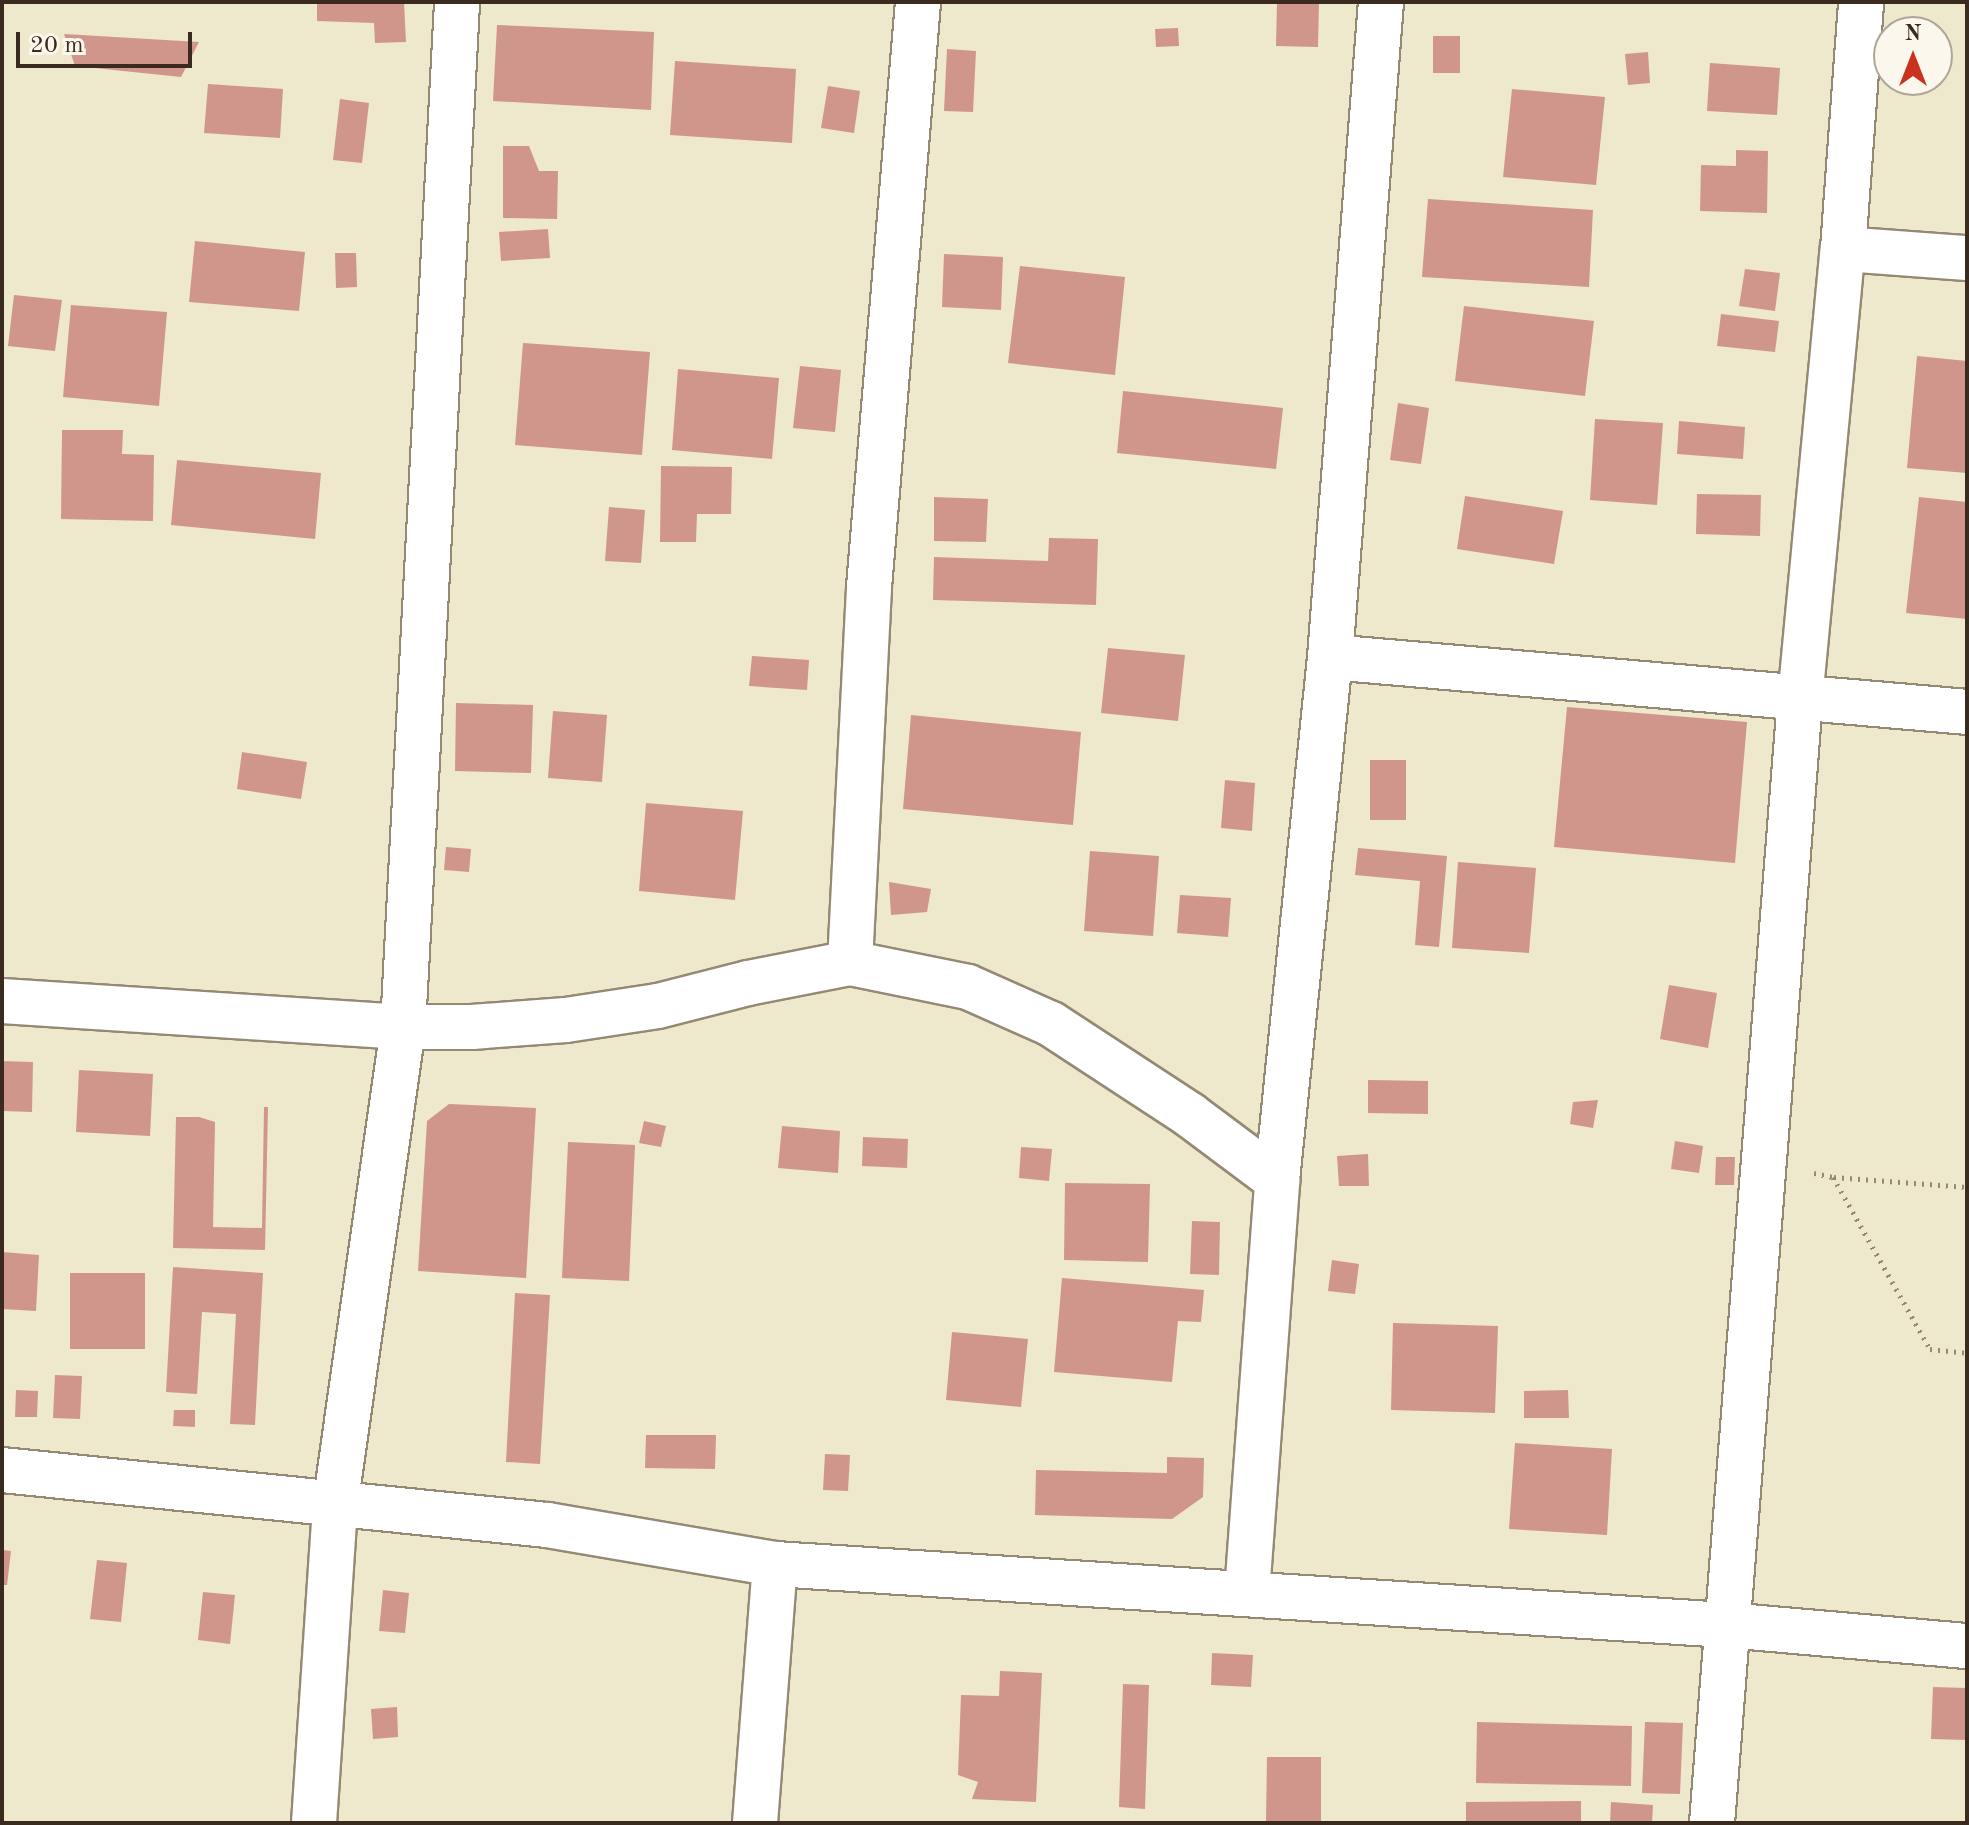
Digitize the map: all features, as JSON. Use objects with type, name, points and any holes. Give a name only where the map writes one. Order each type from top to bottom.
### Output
[{"type":"street","points":[[314,1823],[335,1506],[403,1027],[457,2]]},
{"type":"street","points":[[850,963],[869,587],[918,2]]},
{"type":"street","points":[[1247,1593],[1277,1180],[1330,657],[1381,2]]},
{"type":"street","points":[[1712,1823],[1800,700],[1843,249],[1861,2]]},
{"type":"street","points":[[1843,249],[1967,258]]},
{"type":"street","points":[[1330,657],[1800,700],[1967,712]]},
{"type":"street","points":[[2,1001],[403,1027],[472,1027],[566,1020],[658,1006],[748,983],[850,963],[968,987],[1051,1024],[1190,1115],[1277,1180]]},
{"type":"street","points":[[2,1470],[547,1525],[775,1564],[1726,1625],[1967,1646]]},
{"type":"street","points":[[755,1823],[775,1564]]},
{"type":"path","points":[[1762,1165],[1833,1177],[1967,1187]]},
{"type":"path","points":[[1833,1177],[1930,1349],[1967,1353]]},
{"type":"building","points":[[317,2],[404,2],[406,42],[375,43],[374,23],[317,21]]},
{"type":"building","points":[[1277,2],[1319,2],[1318,47],[1276,46]]},
{"type":"building","points":[[497,25],[654,32],[651,110],[493,101]]},
{"type":"building","points":[[1178,28],[1179,46],[1156,47],[1155,29]]},
{"type":"building","points":[[64,34],[199,42],[181,77],[75,66]]},
{"type":"building","points":[[1433,36],[1460,36],[1460,73],[1433,73]]},
{"type":"building","points":[[947,49],[976,51],[973,112],[944,111]]},
{"type":"building","points":[[1648,52],[1650,83],[1628,85],[1625,54]]},
{"type":"building","points":[[675,61],[796,69],[792,143],[670,135]]},
{"type":"building","points":[[1710,63],[1780,68],[1777,115],[1707,111]]},
{"type":"building","points":[[208,84],[283,89],[280,138],[204,133]]},
{"type":"building","points":[[828,86],[860,91],[854,133],[821,128]]},
{"type":"building","points":[[1512,89],[1605,97],[1596,185],[1503,177]]},
{"type":"building","points":[[340,99],[369,103],[362,163],[333,160]]},
{"type":"building","points":[[503,146],[529,146],[539,171],[558,171],[557,219],[503,218]]},
{"type":"building","points":[[1736,150],[1768,151],[1767,213],[1700,211],[1701,165],[1736,166]]},
{"type":"building","points":[[1428,199],[1593,210],[1589,287],[1422,277]]},
{"type":"building","points":[[548,229],[550,258],[501,261],[499,232]]},
{"type":"building","points":[[195,241],[305,252],[299,311],[189,302]]},
{"type":"building","points":[[335,253],[356,253],[357,287],[336,288]]},
{"type":"building","points":[[944,254],[1003,257],[1001,310],[942,307]]},
{"type":"building","points":[[1020,266],[1125,277],[1115,375],[1008,363]]},
{"type":"building","points":[[1745,269],[1780,273],[1775,311],[1739,306]]},
{"type":"building","points":[[14,295],[62,300],[55,351],[8,346]]},
{"type":"building","points":[[71,305],[167,312],[159,406],[63,397]]},
{"type":"building","points":[[1464,306],[1594,321],[1585,396],[1455,381]]},
{"type":"building","points":[[1721,314],[1779,321],[1775,352],[1717,346]]},
{"type":"building","points":[[523,343],[650,352],[642,455],[515,445]]},
{"type":"building","points":[[1917,356],[1967,361],[1967,473],[1907,468]]},
{"type":"building","points":[[800,366],[841,370],[835,432],[793,428]]},
{"type":"building","points":[[678,369],[779,378],[772,459],[672,450]]},
{"type":"building","points":[[1123,391],[1283,408],[1276,469],[1117,453]]},
{"type":"building","points":[[1398,403],[1429,408],[1421,464],[1390,460]]},
{"type":"building","points":[[1595,419],[1663,423],[1657,505],[1590,500]]},
{"type":"building","points":[[1679,421],[1745,427],[1743,459],[1677,454]]},
{"type":"building","points":[[62,430],[123,430],[122,454],[154,455],[153,521],[61,519]]},
{"type":"building","points":[[177,460],[321,473],[315,539],[171,525]]},
{"type":"building","points":[[661,466],[732,467],[731,514],[697,514],[696,542],[660,542]]},
{"type":"building","points":[[1697,494],[1761,495],[1760,536],[1696,534]]},
{"type":"building","points":[[1465,496],[1563,511],[1554,564],[1457,549]]},
{"type":"building","points":[[934,497],[988,499],[986,542],[934,541]]},
{"type":"building","points":[[1919,497],[1967,502],[1967,619],[1906,613]]},
{"type":"building","points":[[609,507],[645,510],[641,563],[605,561]]},
{"type":"building","points":[[1049,538],[1098,539],[1096,605],[933,600],[934,557],[1048,561]]},
{"type":"building","points":[[1108,648],[1185,655],[1178,721],[1101,713]]},
{"type":"building","points":[[752,656],[809,660],[807,690],[749,686]]},
{"type":"building","points":[[456,703],[533,705],[531,773],[455,771]]},
{"type":"building","points":[[1567,707],[1747,722],[1735,863],[1554,847]]},
{"type":"building","points":[[553,711],[607,715],[602,782],[548,778]]},
{"type":"building","points":[[911,715],[1081,732],[1073,825],[903,809]]},
{"type":"building","points":[[242,752],[307,762],[301,799],[237,789]]},
{"type":"building","points":[[1370,760],[1406,760],[1406,820],[1370,820]]},
{"type":"building","points":[[1225,780],[1255,783],[1252,831],[1221,828]]},
{"type":"building","points":[[646,803],[743,811],[735,900],[639,891]]},
{"type":"building","points":[[446,847],[471,849],[469,872],[444,870]]},
{"type":"building","points":[[1358,848],[1447,856],[1439,947],[1415,945],[1420,881],[1355,875]]},
{"type":"building","points":[[1090,851],[1159,856],[1153,936],[1084,931]]},
{"type":"building","points":[[1458,862],[1536,868],[1529,953],[1452,948]]},
{"type":"building","points":[[889,882],[931,889],[927,912],[891,915]]},
{"type":"building","points":[[1180,895],[1231,898],[1228,937],[1177,933]]},
{"type":"building","points":[[1669,985],[1717,993],[1708,1048],[1660,1039]]},
{"type":"building","points":[[2,1061],[33,1062],[32,1112],[2,1111]]},
{"type":"building","points":[[79,1070],[153,1074],[150,1136],[76,1132]]},
{"type":"building","points":[[1368,1080],[1428,1081],[1428,1114],[1368,1113]]},
{"type":"building","points":[[1598,1100],[1593,1128],[1570,1124],[1573,1102]]},
{"type":"building","points":[[449,1104],[536,1108],[526,1278],[418,1271],[427,1121]]},
{"type":"building","points":[[264,1107],[268,1107],[265,1250],[173,1248],[176,1117],[199,1117],[215,1122],[213,1227],[262,1228]]},
{"type":"building","points":[[644,1121],[666,1126],[661,1147],[639,1143]]},
{"type":"building","points":[[782,1126],[840,1131],[838,1173],[778,1168]]},
{"type":"building","points":[[863,1137],[908,1139],[907,1168],[862,1166]]},
{"type":"building","points":[[1675,1141],[1703,1146],[1699,1173],[1671,1169]]},
{"type":"building","points":[[568,1142],[635,1145],[629,1281],[562,1278]]},
{"type":"building","points":[[1021,1147],[1052,1149],[1049,1181],[1019,1178]]},
{"type":"building","points":[[1368,1154],[1369,1186],[1339,1186],[1337,1156]]},
{"type":"building","points":[[1716,1157],[1735,1157],[1734,1185],[1715,1185]]},
{"type":"building","points":[[1065,1183],[1150,1184],[1148,1262],[1064,1260]]},
{"type":"building","points":[[1192,1221],[1220,1222],[1219,1275],[1190,1274]]},
{"type":"building","points":[[2,1252],[39,1255],[36,1311],[2,1309]]},
{"type":"building","points":[[1332,1260],[1359,1264],[1355,1294],[1328,1291]]},
{"type":"building","points":[[173,1267],[263,1273],[255,1425],[230,1424],[236,1314],[202,1312],[197,1394],[166,1392]]},
{"type":"building","points":[[70,1273],[145,1273],[145,1349],[70,1349]]},
{"type":"building","points":[[1062,1278],[1204,1290],[1201,1322],[1178,1321],[1172,1382],[1054,1372]]},
{"type":"building","points":[[515,1293],[550,1295],[540,1464],[506,1462]]},
{"type":"building","points":[[1393,1323],[1498,1326],[1495,1413],[1391,1410]]},
{"type":"building","points":[[952,1332],[1028,1339],[1021,1407],[946,1400]]},
{"type":"building","points":[[55,1375],[82,1376],[80,1419],[53,1418]]},
{"type":"building","points":[[16,1390],[38,1391],[37,1417],[15,1417]]},
{"type":"building","points":[[1568,1390],[1569,1418],[1524,1418],[1524,1391]]},
{"type":"building","points":[[174,1410],[195,1410],[195,1427],[173,1426]]},
{"type":"building","points":[[646,1435],[716,1435],[715,1469],[645,1468]]},
{"type":"building","points":[[1515,1443],[1612,1449],[1607,1535],[1509,1529]]},
{"type":"building","points":[[825,1454],[850,1455],[848,1491],[823,1490]]},
{"type":"building","points":[[1167,1457],[1204,1458],[1203,1497],[1172,1519],[1035,1515],[1036,1470],[1167,1473]]},
{"type":"building","points":[[2,1550],[11,1551],[7,1585],[2,1585]]},
{"type":"building","points":[[97,1560],[127,1563],[121,1622],[90,1619]]},
{"type":"building","points":[[383,1590],[409,1593],[405,1633],[379,1631]]},
{"type":"building","points":[[203,1592],[235,1595],[230,1644],[198,1640]]},
{"type":"building","points":[[1212,1653],[1253,1655],[1251,1687],[1211,1685]]},
{"type":"building","points":[[1000,1671],[1042,1673],[1036,1802],[972,1799],[978,1782],[958,1775],[961,1695],[999,1696]]},
{"type":"building","points":[[1123,1684],[1149,1685],[1145,1809],[1119,1807]]},
{"type":"building","points":[[1933,1687],[1967,1688],[1967,1740],[1931,1739]]},
{"type":"building","points":[[397,1707],[398,1737],[373,1739],[371,1709]]},
{"type":"building","points":[[1477,1722],[1632,1726],[1631,1786],[1476,1783]]},
{"type":"building","points":[[1645,1722],[1683,1723],[1680,1794],[1642,1793]]},
{"type":"building","points":[[1267,1757],[1321,1757],[1321,1823],[1266,1823]]},
{"type":"building","points":[[1581,1801],[1581,1823],[1466,1823],[1466,1802]]},
{"type":"building","points":[[1611,1802],[1653,1805],[1652,1823],[1610,1823]]}]
